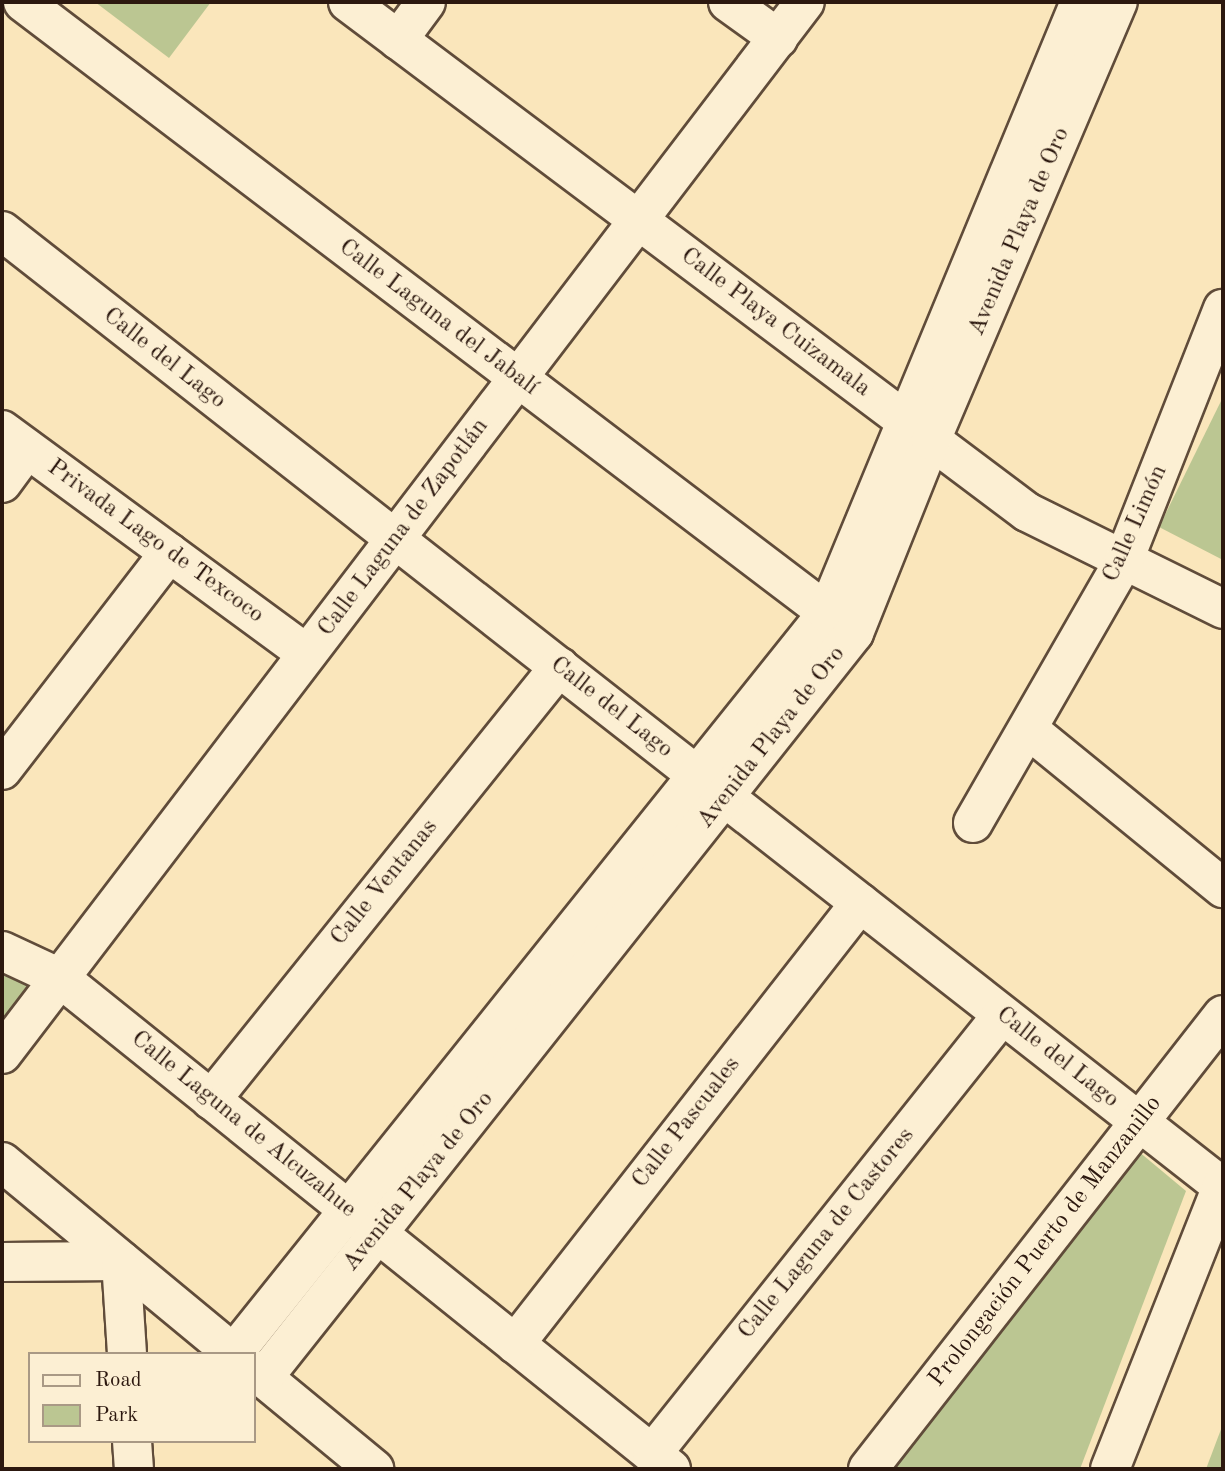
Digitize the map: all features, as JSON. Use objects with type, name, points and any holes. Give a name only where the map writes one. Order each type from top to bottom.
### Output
[{"type":"street","name":"Calle Laguna del Jabalí","points":[[23,2],[841,623]]},
{"type":"street","name":"Calle Playa Cuizamala","points":[[348,2],[1027,512],[1223,610]]},
{"type":"street","points":[[398,40],[426,2]]},
{"type":"street","points":[[728,2],[778,38]]},
{"type":"street","name":"Calle Laguna de Zapotlán","points":[[2,1054],[806,2]]},
{"type":"street","name":"Avenida Playa de Oro","points":[[259,1374],[363,1222],[841,623],[1080,2]]},
{"type":"street","name":"Avenida Playa de Oro","points":[[917,430],[1118,2]]},
{"type":"street","name":"Calle del Lago","points":[[2,231],[1221,1184]]},
{"type":"street","name":"Calle Limón","points":[[973,823],[1124,560],[1221,324]]},
{"type":"street","points":[[2,483],[14,440]]},
{"type":"street","name":"Privada Lago de Texcoco","points":[[14,440],[307,654]]},
{"type":"street","points":[[2,770],[169,553]]},
{"type":"street","name":"Calle Ventanas","points":[[211,1100],[559,667]]},
{"type":"street","points":[[1028,729],[1223,888]]},
{"type":"street","name":"Calle Pascuales","points":[[515,1344],[860,903]]},
{"type":"street","name":"Calle Laguna de Alcuzahue","points":[[2,951],[60,978],[662,1462]]},
{"type":"street","name":"Calle Laguna de Castores","points":[[662,1462],[1002,1015]]},
{"type":"street","name":"Prolongación Puerto de Manzanillo","points":[[868,1469],[1223,1015]]},
{"type":"street","points":[[2,1162],[232,1352]]},
{"type":"street","points":[[1110,1469],[1221,1184]]},
{"type":"street","name":"Avenida Playa de Oro","points":[[236,1352],[363,1222]]},
{"type":"street","points":[[2,1262],[121,1261]]},
{"type":"street","points":[[121,1261],[127,1352]]},
{"type":"street","points":[[259,1374],[374,1469]]},
{"type":"street","points":[[132,1443],[134,1469]]},
{"type":"green space","points":[[95,2],[211,2],[169,58]]},
{"type":"green space","points":[[1223,397],[1223,560],[1159,527]]},
{"type":"green space","points":[[2,973],[28,985],[2,1020]]},
{"type":"green space","points":[[1138,1151],[1186,1191],[1080,1469],[887,1469]]},
{"type":"green space","points":[[1223,1424],[1223,1469],[1206,1469]]}]
